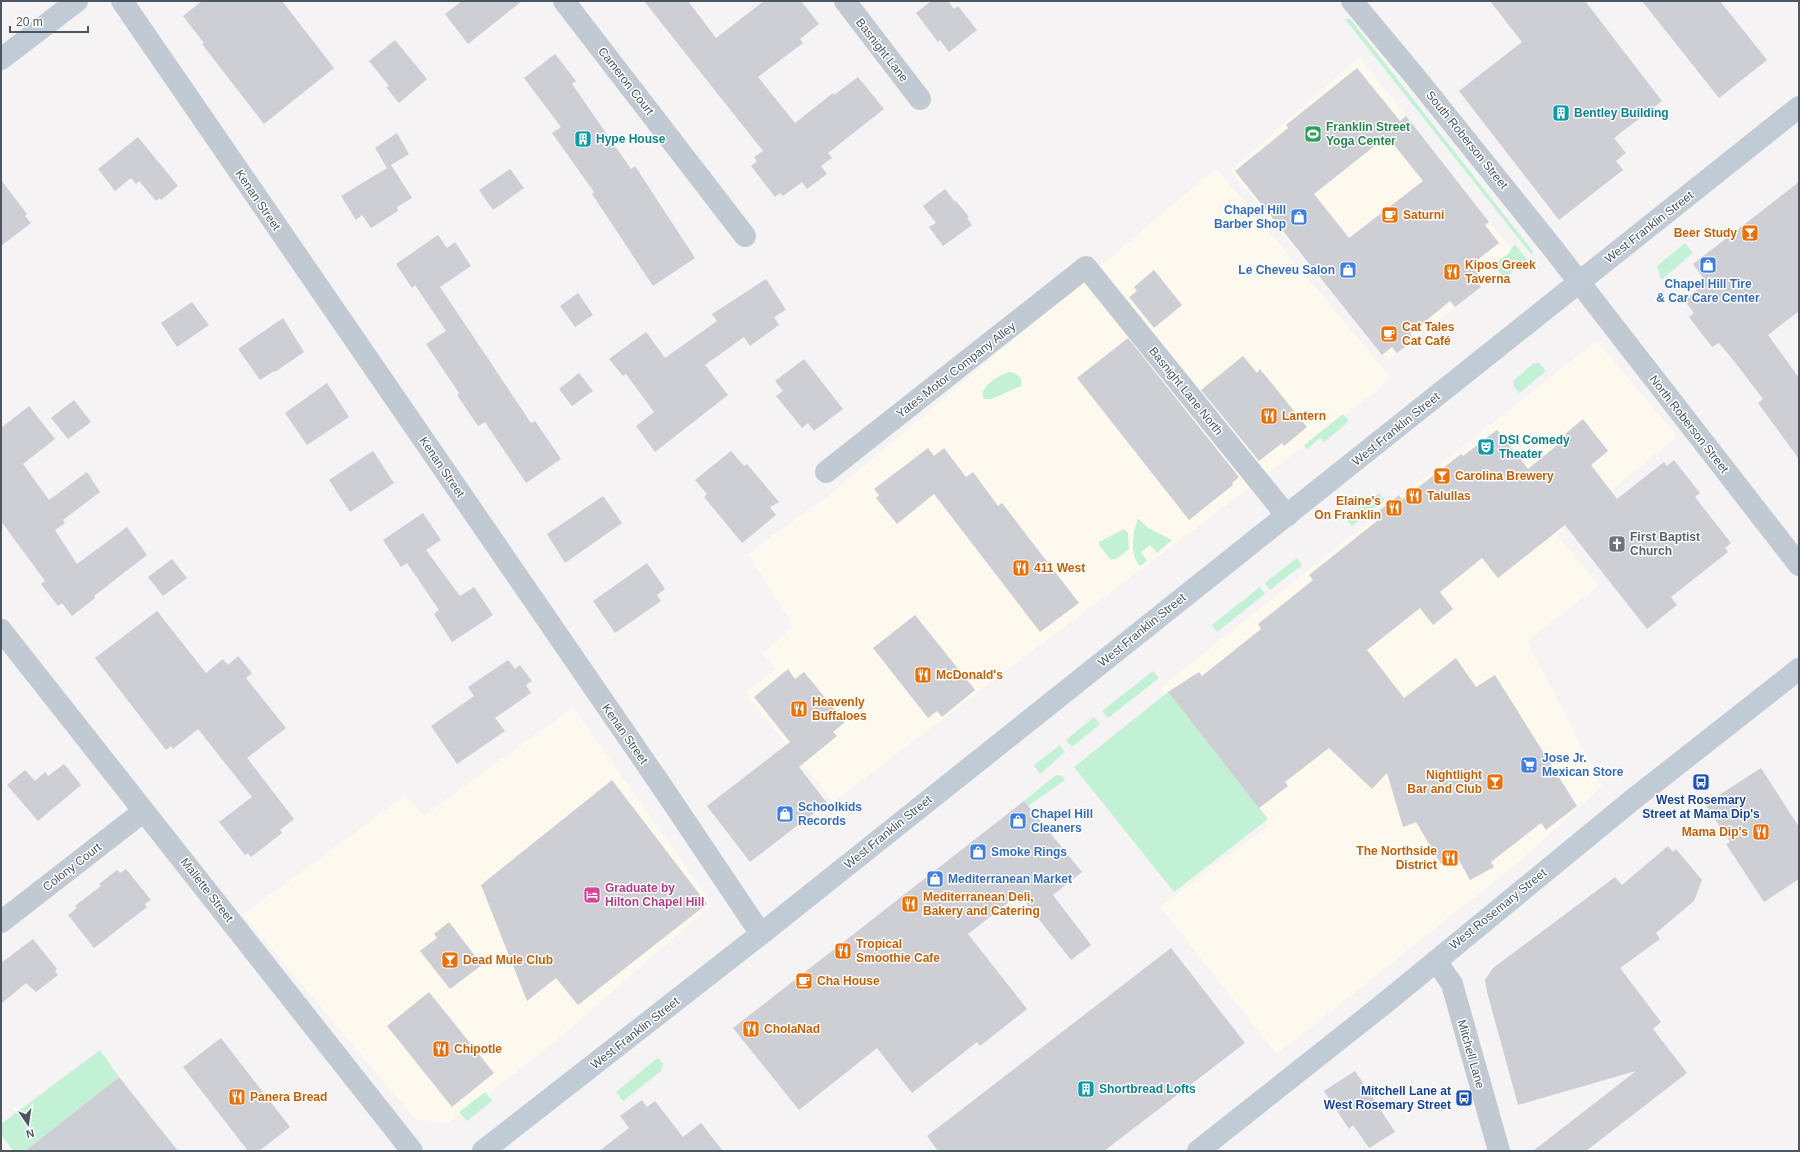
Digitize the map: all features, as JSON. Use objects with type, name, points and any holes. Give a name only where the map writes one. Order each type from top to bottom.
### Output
[{"type":"main road","points":[[1,58],[77,1]]},
{"type":"main road","name":"West Franklin Street","points":[[483,1151],[761,934],[1799,107]]},
{"type":"main road","name":"West Rosemary Street","points":[[1198,1151],[1385,1003],[1626,806],[1799,669]]},
{"type":"street","name":"Kenan Street","points":[[122,1],[665,791],[761,934]]},
{"type":"street","name":"Cameron Court","points":[[564,1],[745,236]]},
{"type":"street","name":"Basnight Lane","points":[[845,1],[920,99]]},
{"type":"street","name":"South Roberson Street","points":[[1352,1],[1417,79],[1579,282]]},
{"type":"street","name":"Yates Motor Company Alley","points":[[826,472],[1086,267]]},
{"type":"street","name":"Basnight Lane North","points":[[1086,267],[1287,516]]},
{"type":"street","name":"North Roberson Street","points":[[1579,282],[1799,565]]},
{"type":"street","name":"Mallette Street","points":[[1,630],[412,1151]]},
{"type":"street","name":"Colony Court","points":[[1,922],[144,811]]},
{"type":"street","name":"Mitchell Lane","points":[[1436,960],[1452,984],[1499,1151]]},
{"type":"shaded area","points":[[1359,57],[1518,258],[1387,360],[1231,171]]},
{"type":"shaded area","points":[[1216,168],[1391,378],[1373,394],[833,802],[745,693],[776,669],[763,654],[793,626],[748,554],[838,488]]},
{"type":"shaded area","points":[[1597,341],[1677,436],[1557,535],[1599,586],[1527,641],[1602,786],[1520,861],[1281,1051],[1275,1052],[1160,907],[1268,826],[1159,689]]},
{"type":"shaded area","points":[[573,707],[712,904],[556,1041],[449,1123],[416,1120],[243,915],[404,796],[425,815]]},
{"type":"green space","points":[[1345,19],[1350,19],[1534,252],[1531,254]]},
{"type":"green space","points":[[1685,243],[1693,253],[1661,280],[1657,266]]},
{"type":"green space","points":[[1515,244],[1527,260],[1507,276],[1503,276],[1493,264],[1508,254]]},
{"type":"green space","points":[[1534,363],[1539,363],[1546,371],[1519,393],[1514,387],[1513,381]]},
{"type":"green space","points":[[1009,372],[1019,376],[1022,383],[1021,386],[992,399],[984,399],[983,395],[986,386],[990,382]]},
{"type":"green space","points":[[1343,414],[1348,420],[1347,423],[1324,442],[1320,438],[1307,449],[1304,445]]},
{"type":"green space","points":[[1379,493],[1384,500],[1352,526],[1346,519]]},
{"type":"green space","points":[[1139,519],[1148,528],[1172,540],[1157,553],[1150,545],[1141,552],[1147,561],[1140,566],[1135,559],[1133,546],[1134,531],[1137,520]]},
{"type":"green space","points":[[1124,529],[1128,533],[1129,549],[1118,558],[1111,560],[1099,545],[1099,542]]},
{"type":"green space","points":[[1297,558],[1302,565],[1270,590],[1265,583]]},
{"type":"green space","points":[[1260,587],[1265,594],[1217,632],[1212,625]]},
{"type":"green space","points":[[1153,671],[1159,678],[1108,718],[1102,711]]},
{"type":"green space","points":[[1168,692],[1268,819],[1174,892],[1074,767]]},
{"type":"green space","points":[[1094,717],[1100,724],[1072,747],[1066,740]]},
{"type":"green space","points":[[1060,745],[1065,752],[1040,774],[1034,765]]},
{"type":"green space","points":[[1056,775],[1062,776],[1065,780],[1028,806],[1024,801]]},
{"type":"green space","points":[[100,1050],[119,1077],[25,1151],[13,1151],[1,1134],[1,1124]]},
{"type":"green space","points":[[656,1059],[659,1059],[663,1064],[661,1071],[623,1101],[616,1092]]},
{"type":"green space","points":[[485,1092],[492,1101],[467,1121],[459,1112]]},
{"type":"building","points":[[202,1],[282,1],[334,68],[264,124],[202,44],[204,43],[183,16]]},
{"type":"building","points":[[462,1],[522,1],[468,44],[445,14]]},
{"type":"building","points":[[644,1],[688,1],[716,38],[764,1],[801,1],[819,24],[800,39],[803,43],[758,77],[795,123],[833,93],[834,95],[858,77],[884,109],[828,153],[832,158],[821,166],[827,174],[807,189],[802,182],[783,196],[780,193],[775,197],[751,166],[757,161],[754,157],[763,151]]},
{"type":"building","points":[[931,1],[948,1],[954,9],[958,6],[977,30],[949,52],[940,40],[938,42],[916,13]]},
{"type":"building","name":"Bentley Building","points":[[1490,1],[1585,1],[1662,101],[1614,138],[1626,153],[1616,161],[1623,170],[1559,220],[1459,91],[1522,42]]},
{"type":"building","points":[[1642,1],[1720,1],[1767,60],[1719,98]]},
{"type":"building","points":[[395,40],[427,79],[399,103],[386,87],[389,86],[369,61]]},
{"type":"building","points":[[555,54],[576,81],[572,84],[631,169],[635,166],[695,258],[653,286],[592,194],[594,192],[552,133],[561,127],[524,78]]},
{"type":"building","points":[[1357,68],[1400,121],[1406,116],[1489,222],[1485,225],[1499,243],[1471,265],[1479,275],[1475,278],[1481,287],[1455,307],[1450,301],[1410,334],[1415,339],[1397,353],[1392,347],[1382,355],[1235,171],[1288,128],[1286,125]],"holes":[[[1387,136],[1423,181],[1349,238],[1314,194]]]},
{"type":"building","points":[[397,133],[409,154],[391,165],[412,198],[397,207],[398,211],[371,228],[362,215],[356,220],[341,196],[387,168],[375,148]]},
{"type":"building","points":[[138,137],[178,186],[161,200],[160,198],[156,201],[139,181],[136,184],[131,178],[115,191],[98,169]]},
{"type":"building","points":[[510,169],[524,188],[493,210],[479,190]]},
{"type":"building","points":[[1,180],[27,214],[25,216],[31,223],[1,246]]},
{"type":"building","points":[[1799,182],[1799,311],[1768,335],[1799,378],[1799,459],[1758,403],[1763,399],[1719,343],[1712,347],[1689,317],[1694,313],[1684,300],[1706,282],[1693,264]]},
{"type":"building","points":[[945,189],[969,217],[967,218],[972,225],[943,246],[929,227],[936,223],[923,206]]},
{"type":"building","points":[[438,235],[447,248],[455,242],[471,266],[440,287],[531,423],[535,421],[561,459],[526,483],[485,422],[478,426],[457,395],[459,393],[426,344],[446,331],[415,285],[412,288],[396,264]]},
{"type":"building","points":[[1154,270],[1182,305],[1154,328],[1129,297],[1137,291],[1134,287]]},
{"type":"building","points":[[766,279],[786,310],[774,317],[779,325],[750,346],[744,337],[705,365],[728,395],[655,452],[636,426],[654,412],[626,374],[623,376],[609,359],[646,332],[665,358],[717,321],[712,314]]},
{"type":"building","points":[[578,293],[593,315],[575,327],[560,306]]},
{"type":"building","points":[[192,302],[209,325],[177,347],[161,323]]},
{"type":"building","points":[[283,318],[304,352],[275,372],[274,371],[260,380],[238,349]]},
{"type":"building","points":[[1128,338],[1239,477],[1232,483],[1233,485],[1189,520],[1077,378]]},
{"type":"building","name":"Lantern","points":[[1243,356],[1257,373],[1260,369],[1307,427],[1284,446],[1282,443],[1259,461],[1201,390]]},
{"type":"building","points":[[804,359],[843,409],[814,431],[808,423],[802,428],[776,396],[783,391],[775,381]]},
{"type":"building","points":[[579,373],[593,391],[572,406],[559,389]]},
{"type":"building","points":[[327,383],[349,417],[307,445],[285,413]]},
{"type":"building","points":[[74,400],[91,422],[68,439],[51,418]]},
{"type":"building","points":[[29,406],[55,439],[23,464],[49,500],[87,472],[100,492],[63,520],[65,523],[55,530],[77,564],[127,527],[147,555],[94,596],[95,598],[72,616],[62,603],[58,606],[41,584],[45,581],[1,521],[1,428]]},
{"type":"building","points":[[1583,419],[1608,451],[1591,465],[1617,499],[1664,462],[1667,466],[1674,460],[1700,493],[1695,497],[1731,543],[1725,548],[1728,552],[1671,597],[1677,605],[1647,629],[1565,525],[1498,578],[1482,558],[1440,592],[1453,609],[1433,625],[1420,608],[1367,650],[1404,698],[1456,658],[1476,687],[1495,675],[1577,806],[1546,830],[1541,823],[1491,862],[1494,867],[1470,880],[1456,855],[1441,864],[1416,822],[1403,827],[1387,773],[1372,789],[1329,748],[1285,782],[1288,786],[1259,808],[1168,692],[1199,672],[1202,676],[1261,629],[1258,624],[1313,580],[1309,575],[1382,517],[1378,512],[1399,495],[1402,500],[1461,454],[1463,456],[1497,430],[1528,469],[1567,437],[1565,434]]},
{"type":"building","points":[[928,448],[934,456],[944,448],[966,477],[973,472],[998,506],[1002,503],[1079,603],[1040,632],[934,494],[897,524],[876,498],[879,495],[874,489]]},
{"type":"building","points":[[373,451],[394,483],[350,512],[329,480]]},
{"type":"building","points":[[731,451],[744,466],[747,464],[779,502],[770,507],[776,515],[742,543],[704,497],[707,494],[695,480]]},
{"type":"building","points":[[603,496],[622,523],[565,563],[547,534]]},
{"type":"building","points":[[423,513],[441,540],[426,550],[460,596],[474,587],[493,615],[452,642],[434,614],[439,610],[407,563],[401,567],[383,540]]},
{"type":"building","points":[[172,559],[187,578],[163,596],[148,577]]},
{"type":"building","points":[[647,563],[665,589],[657,595],[661,601],[615,633],[593,601]]},
{"type":"building","points":[[157,611],[206,673],[223,659],[228,665],[238,656],[252,673],[246,678],[286,728],[247,758],[294,819],[280,830],[282,833],[251,857],[248,853],[245,855],[219,822],[252,797],[198,729],[173,749],[171,746],[166,750],[95,658]]},
{"type":"building","points":[[915,615],[975,690],[942,717],[937,711],[928,718],[873,648]]},
{"type":"building","points":[[508,660],[515,669],[520,665],[532,681],[526,685],[531,693],[495,718],[505,731],[457,764],[431,726],[474,696],[468,687]]},
{"type":"building","points":[[788,669],[795,679],[804,672],[845,722],[833,732],[837,736],[799,767],[827,803],[750,862],[707,806],[790,742],[754,697]]},
{"type":"building","points":[[64,764],[81,785],[38,821],[7,785],[25,770],[35,781],[45,772],[48,776]]},
{"type":"building","name":"Mama Dip's","points":[[1761,768],[1799,827],[1799,879],[1764,902],[1726,844],[1730,842],[1705,804]]},
{"type":"building","name":"Graduate by Hilton Chapel Hill","points":[[612,780],[707,904],[578,1005],[556,978],[527,1001],[481,885]]},
{"type":"building","points":[[1024,801],[1082,872],[1053,895],[1091,945],[1071,960],[1019,894],[968,934],[1027,1009],[980,1046],[977,1042],[912,1093],[877,1048],[799,1110],[733,1028]]},
{"type":"building","points":[[1668,846],[1673,852],[1676,849],[1702,880],[1694,901],[1656,933],[1660,939],[1620,968],[1661,1022],[1653,1029],[1687,1073],[1586,1151],[1533,1151],[1636,1071],[1518,1105],[1485,980],[1493,968],[1615,877],[1622,885]]},
{"type":"building","points":[[126,869],[151,900],[145,904],[147,907],[94,948],[68,915],[77,908],[75,906],[101,886],[99,884],[117,870],[120,873]]},
{"type":"building","name":"Dead Mule Club","points":[[449,922],[482,965],[450,989],[420,951],[437,938],[434,934]]},
{"type":"building","points":[[33,939],[57,969],[55,971],[58,975],[36,992],[26,983],[1,1004],[1,963]]},
{"type":"building","name":"Shortbread Lofts","points":[[1171,948],[1245,1043],[1104,1151],[938,1151],[927,1136]]},
{"type":"building","name":"Chipotle","points":[[429,992],[494,1073],[452,1107],[387,1026]]},
{"type":"building","name":"Panera Bread","points":[[221,1038],[290,1127],[259,1151],[248,1151],[183,1067]]},
{"type":"building","points":[[1355,1071],[1395,1132],[1369,1148],[1353,1125],[1349,1129],[1324,1091]]},
{"type":"building","points":[[119,1077],[178,1151],[25,1151]]},
{"type":"building","points":[[642,1100],[647,1107],[655,1101],[683,1137],[701,1123],[723,1151],[599,1151],[629,1128],[620,1116]]},
{"type":"place","name":"Bentley Building","points":[[1561,113]]},
{"type":"place","name":"Franklin Street Yoga Center","points":[[1313,134]]},
{"type":"place","name":"Hype House","points":[[583,139]]},
{"type":"place","name":"Saturni","points":[[1390,215]]},
{"type":"place","name":"Chapel Hill Barber Shop","points":[[1299,217]]},
{"type":"place","name":"Beer Study","points":[[1750,233]]},
{"type":"place","name":"Chapel Hill Tire & Car Care Center","points":[[1708,265]]},
{"type":"place","name":"Le Cheveu Salon","points":[[1348,270]]},
{"type":"place","name":"Kipos Greek Taverna","points":[[1452,272]]},
{"type":"place","name":"Cat Tales Cat Café","points":[[1389,334]]},
{"type":"place","name":"Lantern","points":[[1269,416]]},
{"type":"place","name":"DSI Comedy Theater","points":[[1486,447]]},
{"type":"place","name":"Carolina Brewery","points":[[1442,476]]},
{"type":"place","name":"Talullas","points":[[1414,496]]},
{"type":"place","name":"Elaine's On Franklin","points":[[1394,508]]},
{"type":"place","name":"First Baptist Church","points":[[1617,544]]},
{"type":"place","name":"411 West","points":[[1021,568]]},
{"type":"place","name":"McDonald's","points":[[923,675]]},
{"type":"place","name":"Heavenly Buffaloes","points":[[799,709]]},
{"type":"place","name":"Jose Jr. Mexican Store","points":[[1529,765]]},
{"type":"place","name":"Nightlight Bar and Club","points":[[1495,782]]},
{"type":"place","name":"West Rosemary Street at Mama Dip's","points":[[1701,782]]},
{"type":"place","name":"Schoolkids Records","points":[[785,814]]},
{"type":"place","name":"Chapel Hill Cleaners","points":[[1018,821]]},
{"type":"place","name":"Mama Dip's","points":[[1761,832]]},
{"type":"place","name":"Smoke Rings","points":[[978,852]]},
{"type":"place","name":"The Northside District","points":[[1450,858]]},
{"type":"place","name":"Mediterranean Market","points":[[935,879]]},
{"type":"place","name":"Graduate by Hilton Chapel Hill","points":[[592,895]]},
{"type":"place","name":"Mediterranean Deli, Bakery and Catering","points":[[910,904]]},
{"type":"place","name":"Tropical Smoothie Cafe","points":[[843,951]]},
{"type":"place","name":"Dead Mule Club","points":[[450,960]]},
{"type":"place","name":"Cha House","points":[[804,981]]},
{"type":"place","name":"CholaNad","points":[[751,1029]]},
{"type":"place","name":"Chipotle","points":[[441,1049]]},
{"type":"place","name":"Shortbread Lofts","points":[[1086,1089]]},
{"type":"place","name":"Panera Bread","points":[[237,1097]]},
{"type":"place","name":"Mitchell Lane at West Rosemary Street","points":[[1464,1098]]}]
